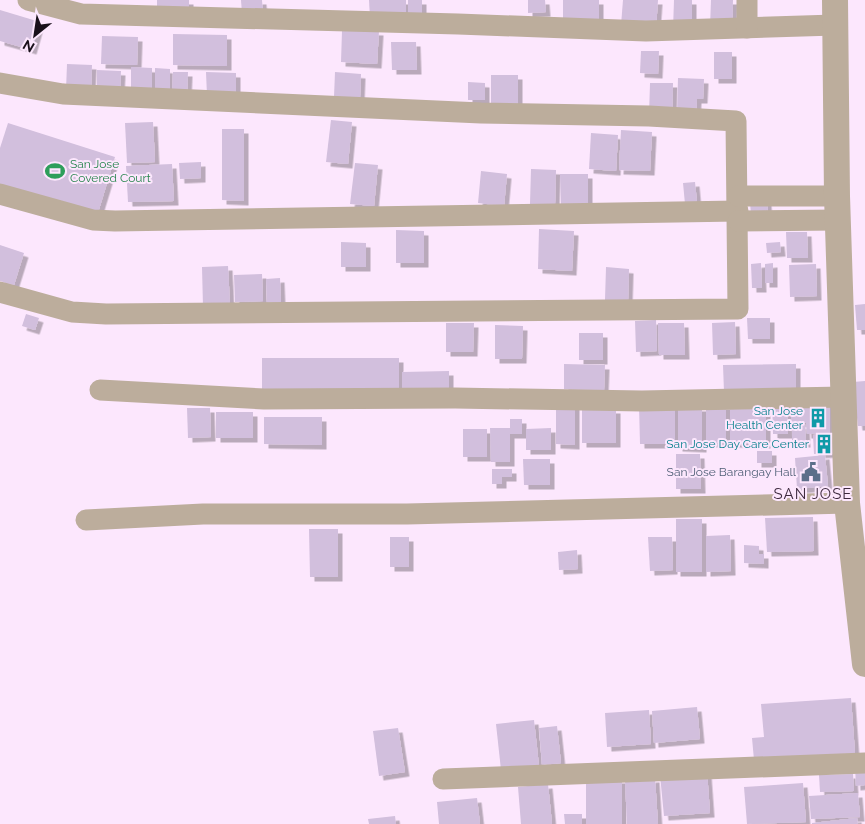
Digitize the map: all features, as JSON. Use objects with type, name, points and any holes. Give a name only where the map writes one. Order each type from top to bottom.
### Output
[{"type":"street","points":[[28,0],[82,14],[232,9],[646,31],[747,28],[835,13],[838,208],[847,504],[865,664]]},
{"type":"street","points":[[747,0],[747,28]]},
{"type":"street","points":[[0,83],[63,94],[471,113],[648,116],[736,121],[738,310],[106,314],[72,312],[0,292]]},
{"type":"street","points":[[0,194],[93,220],[115,221],[838,208]]},
{"type":"street","points":[[100,390],[264,399],[642,401],[844,397]]},
{"type":"street","points":[[86,520],[203,514],[407,514],[847,504]]},
{"type":"street","points":[[443,779],[865,763]]},
{"type":"building","points":[[157,0],[189,0],[189,11],[157,10]]},
{"type":"building","points":[[241,0],[262,0],[263,13],[242,14]]},
{"type":"building","points":[[369,0],[406,0],[406,18],[370,18]]},
{"type":"building","points":[[408,0],[422,0],[422,19],[408,19]]},
{"type":"building","points":[[528,0],[545,0],[546,12],[528,13]]},
{"type":"building","points":[[563,0],[599,0],[599,26],[563,26]]},
{"type":"building","points":[[623,0],[658,0],[656,28],[621,25]]},
{"type":"building","points":[[674,0],[692,0],[692,30],[673,29]]},
{"type":"building","points":[[711,0],[733,0],[732,28],[710,27]]},
{"type":"building","points":[[0,10],[40,22],[32,50],[0,41]]},
{"type":"building","points":[[342,30],[379,31],[377,64],[341,62]]},
{"type":"building","points":[[173,34],[227,35],[227,66],[173,65]]},
{"type":"building","points":[[102,36],[138,37],[137,65],[101,64]]},
{"type":"building","points":[[391,42],[416,42],[417,70],[392,70]]},
{"type":"building","points":[[641,51],[659,51],[658,74],[640,73]]},
{"type":"building","points":[[714,52],[732,52],[732,79],[714,79]]},
{"type":"building","points":[[67,64],[92,65],[91,90],[66,90]]},
{"type":"building","points":[[131,67],[152,68],[152,94],[131,93]]},
{"type":"building","points":[[155,68],[170,69],[170,97],[155,97]]},
{"type":"building","points":[[97,70],[121,71],[120,90],[97,89]]},
{"type":"building","points":[[173,72],[188,72],[187,95],[172,95]]},
{"type":"building","points":[[206,72],[236,73],[236,97],[207,96]]},
{"type":"building","points":[[335,72],[361,74],[360,98],[334,97]]},
{"type":"building","points":[[491,75],[518,75],[518,107],[491,107]]},
{"type":"building","points":[[678,78],[704,79],[703,99],[697,99],[696,116],[677,115]]},
{"type":"building","points":[[468,82],[485,83],[485,100],[468,100]]},
{"type":"building","points":[[650,83],[673,83],[672,115],[649,115]]},
{"type":"building","points":[[331,120],[352,122],[348,164],[326,162]]},
{"type":"building","points":[[153,122],[155,162],[127,163],[125,123]]},
{"type":"building","name":"San Jose Covered Court","points":[[8,123],[115,157],[97,216],[0,185],[0,148]]},
{"type":"building","points":[[222,129],[244,129],[244,201],[222,200]]},
{"type":"building","points":[[621,130],[652,132],[650,171],[619,170]]},
{"type":"building","points":[[591,133],[618,135],[616,171],[589,169]]},
{"type":"building","points":[[201,162],[201,178],[180,179],[179,163]]},
{"type":"building","points":[[355,163],[378,165],[374,206],[350,204]]},
{"type":"building","points":[[172,164],[174,201],[128,202],[126,166]]},
{"type":"building","points":[[531,169],[556,170],[555,205],[530,204]]},
{"type":"building","points":[[481,171],[507,174],[504,206],[478,203]]},
{"type":"building","points":[[560,174],[588,174],[588,207],[561,207]]},
{"type":"building","points":[[695,182],[697,203],[685,204],[683,183]]},
{"type":"building","points":[[750,201],[767,201],[768,215],[751,216]]},
{"type":"building","points":[[539,229],[574,231],[572,271],[538,269]]},
{"type":"building","points":[[396,230],[424,231],[424,263],[396,263]]},
{"type":"building","points":[[786,232],[807,232],[808,258],[787,258]]},
{"type":"building","points":[[341,242],[366,243],[366,267],[341,267]]},
{"type":"building","points":[[780,242],[781,252],[767,253],[766,243]]},
{"type":"building","points":[[0,245],[24,253],[14,285],[0,281]]},
{"type":"building","points":[[761,263],[762,288],[752,288],[751,264]]},
{"type":"building","points":[[773,263],[773,283],[765,283],[765,264]]},
{"type":"building","points":[[816,264],[817,296],[790,297],[789,265]]},
{"type":"building","points":[[228,266],[230,306],[203,307],[202,267]]},
{"type":"building","points":[[606,267],[629,269],[628,301],[605,300]]},
{"type":"building","points":[[262,274],[263,301],[235,302],[234,275]]},
{"type":"building","points":[[280,278],[281,302],[267,303],[266,279]]},
{"type":"building","points":[[865,304],[865,330],[857,330],[855,305]]},
{"type":"building","points":[[26,314],[39,318],[35,330],[22,326]]},
{"type":"building","points":[[747,318],[770,318],[770,339],[748,339]]},
{"type":"building","points":[[656,320],[657,351],[636,352],[635,321]]},
{"type":"building","points":[[735,322],[736,354],[713,355],[712,323]]},
{"type":"building","points":[[446,323],[474,323],[473,352],[446,352]]},
{"type":"building","points":[[658,323],[684,323],[685,355],[659,355]]},
{"type":"building","points":[[495,325],[523,326],[522,359],[495,359]]},
{"type":"building","points":[[579,333],[603,333],[603,360],[579,360]]},
{"type":"building","points":[[262,358],[399,358],[399,395],[262,395]]},
{"type":"building","points":[[564,364],[605,365],[604,390],[564,389]]},
{"type":"building","points":[[796,364],[796,390],[724,392],[723,365]]},
{"type":"building","points":[[449,371],[449,395],[402,396],[402,372]]},
{"type":"building","points":[[865,381],[865,426],[858,426],[853,382]]},
{"type":"building","points":[[772,402],[787,402],[788,434],[773,434]]},
{"type":"building","name":"San Jose Health Center","points":[[829,402],[830,433],[807,434],[806,423],[791,423],[791,403]]},
{"type":"building","points":[[556,405],[575,405],[575,445],[556,444]]},
{"type":"building","points":[[639,405],[675,405],[675,444],[640,444]]},
{"type":"building","points":[[706,405],[726,405],[726,443],[706,443]]},
{"type":"building","points":[[678,407],[702,407],[702,448],[678,447]]},
{"type":"building","points":[[187,408],[210,408],[211,437],[188,438]]},
{"type":"building","points":[[582,409],[616,409],[616,443],[582,443]]},
{"type":"building","points":[[730,409],[766,409],[766,444],[730,443]]},
{"type":"building","points":[[216,412],[253,412],[253,438],[216,438]]},
{"type":"building","points":[[264,417],[322,417],[322,445],[264,444]]},
{"type":"building","points":[[510,419],[522,419],[522,434],[510,434],[510,462],[491,462],[490,428],[510,428]]},
{"type":"building","points":[[805,424],[806,443],[792,443],[792,425]]},
{"type":"building","points":[[551,428],[551,450],[526,450],[526,429]]},
{"type":"building","points":[[463,429],[487,429],[487,457],[463,457]]},
{"type":"building","name":"San Jose Day Care Center","points":[[834,434],[835,453],[814,454],[813,435]]},
{"type":"building","points":[[757,451],[772,451],[772,463],[757,463]]},
{"type":"building","points":[[676,454],[700,454],[701,489],[676,489]]},
{"type":"building","name":"San Jose Barangay Hall","points":[[825,455],[828,486],[797,489],[795,458]]},
{"type":"building","points":[[523,459],[550,459],[550,485],[524,485]]},
{"type":"building","points":[[492,469],[512,469],[512,477],[502,477],[502,484],[492,484]]},
{"type":"building","points":[[813,517],[814,551],[767,552],[765,518]]},
{"type":"building","points":[[676,519],[702,519],[702,572],[676,572]]},
{"type":"building","points":[[309,529],[338,529],[338,577],[310,577]]},
{"type":"building","points":[[730,535],[731,571],[706,572],[706,536]]},
{"type":"building","points":[[390,537],[409,537],[409,567],[390,567]]},
{"type":"building","points":[[648,537],[672,537],[673,570],[650,571]]},
{"type":"building","points":[[744,545],[759,546],[759,554],[764,554],[764,564],[744,563]]},
{"type":"building","points":[[577,550],[578,569],[559,570],[558,552]]},
{"type":"building","points":[[851,698],[855,753],[754,760],[752,738],[764,737],[761,704]]},
{"type":"building","points":[[697,707],[700,739],[654,743],[652,711]]},
{"type":"building","points":[[649,710],[651,744],[607,747],[605,713]]},
{"type":"building","points":[[534,720],[539,766],[501,770],[496,724]]},
{"type":"building","points":[[557,726],[561,763],[542,765],[539,728]]},
{"type":"building","points":[[398,728],[405,772],[379,776],[373,731]]},
{"type":"building","points":[[865,766],[865,785],[856,786],[855,767]]},
{"type":"building","points":[[707,771],[710,813],[664,816],[660,775]]},
{"type":"building","points":[[853,774],[854,791],[820,792],[819,775]]},
{"type":"building","points":[[655,778],[658,824],[627,824],[625,780]]},
{"type":"building","points":[[586,779],[622,779],[622,824],[586,824]]},
{"type":"building","points":[[803,783],[806,822],[747,824],[744,787]]},
{"type":"building","points":[[548,784],[552,824],[521,824],[518,787]]},
{"type":"building","points":[[858,793],[860,817],[811,819],[809,796]]},
{"type":"building","points":[[477,798],[480,824],[439,824],[437,802]]},
{"type":"building","points":[[564,814],[582,814],[582,824],[565,824]]},
{"type":"building","points":[[395,816],[396,824],[369,824],[368,819]]},
{"type":"building","points":[[857,818],[858,824],[812,824],[812,823]]},
{"type":"place","name":"San Jose Covered Court","points":[[55,171]]},
{"type":"place","name":"San Jose Health Center","points":[[818,418]]},
{"type":"place","name":"San Jose Day Care Center","points":[[824,444]]},
{"type":"place","name":"San Jose Barangay Hall","points":[[811,472]]},
{"type":"district","name":"SAN JOSE","points":[[813,494]]}]
